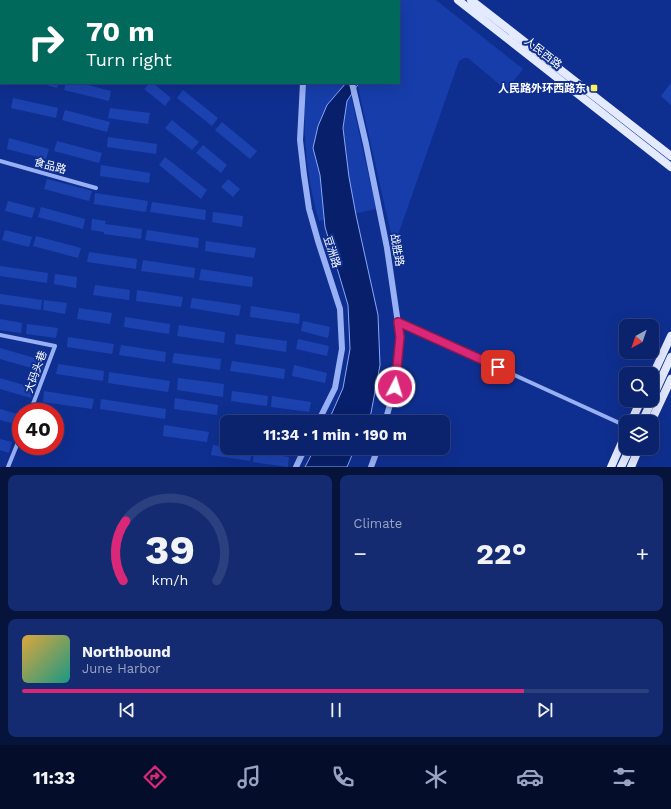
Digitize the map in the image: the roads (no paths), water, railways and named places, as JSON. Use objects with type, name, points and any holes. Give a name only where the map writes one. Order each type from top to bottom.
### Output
[{"type":"main road","name":"人民西路","points":[[458,0],[671,167]]},
{"type":"main road","name":"人民西路","points":[[471,0],[671,156]]},
{"type":"main road","points":[[657,367],[671,336]]},
{"type":"main road","points":[[659,384],[671,357]]},
{"type":"main road","points":[[654,415],[671,379]]},
{"type":"main road","points":[[611,467],[619,449]]},
{"type":"main road","points":[[621,467],[627,455]]},
{"type":"main road","points":[[630,467],[636,455]]},
{"type":"street","name":"豆洲路","points":[[304,84],[300,140],[309,209],[340,309],[342,349],[335,388],[322,415]]},
{"type":"street","name":"战胜路","points":[[352,84],[387,248],[400,337],[395,387],[387,415]]},
{"type":"street","name":"食品路","points":[[0,162],[96,188]]},
{"type":"street","points":[[398,322],[619,423]]},
{"type":"street","name":"大码头巷","points":[[0,335],[55,346],[33,403]]},
{"type":"street","points":[[8,467],[13,455]]},
{"type":"street","points":[[296,467],[302,455]]},
{"type":"street","points":[[371,467],[375,455]]},
{"type":"place","name":"人民路外环西路东","points":[[594,88]]}]
